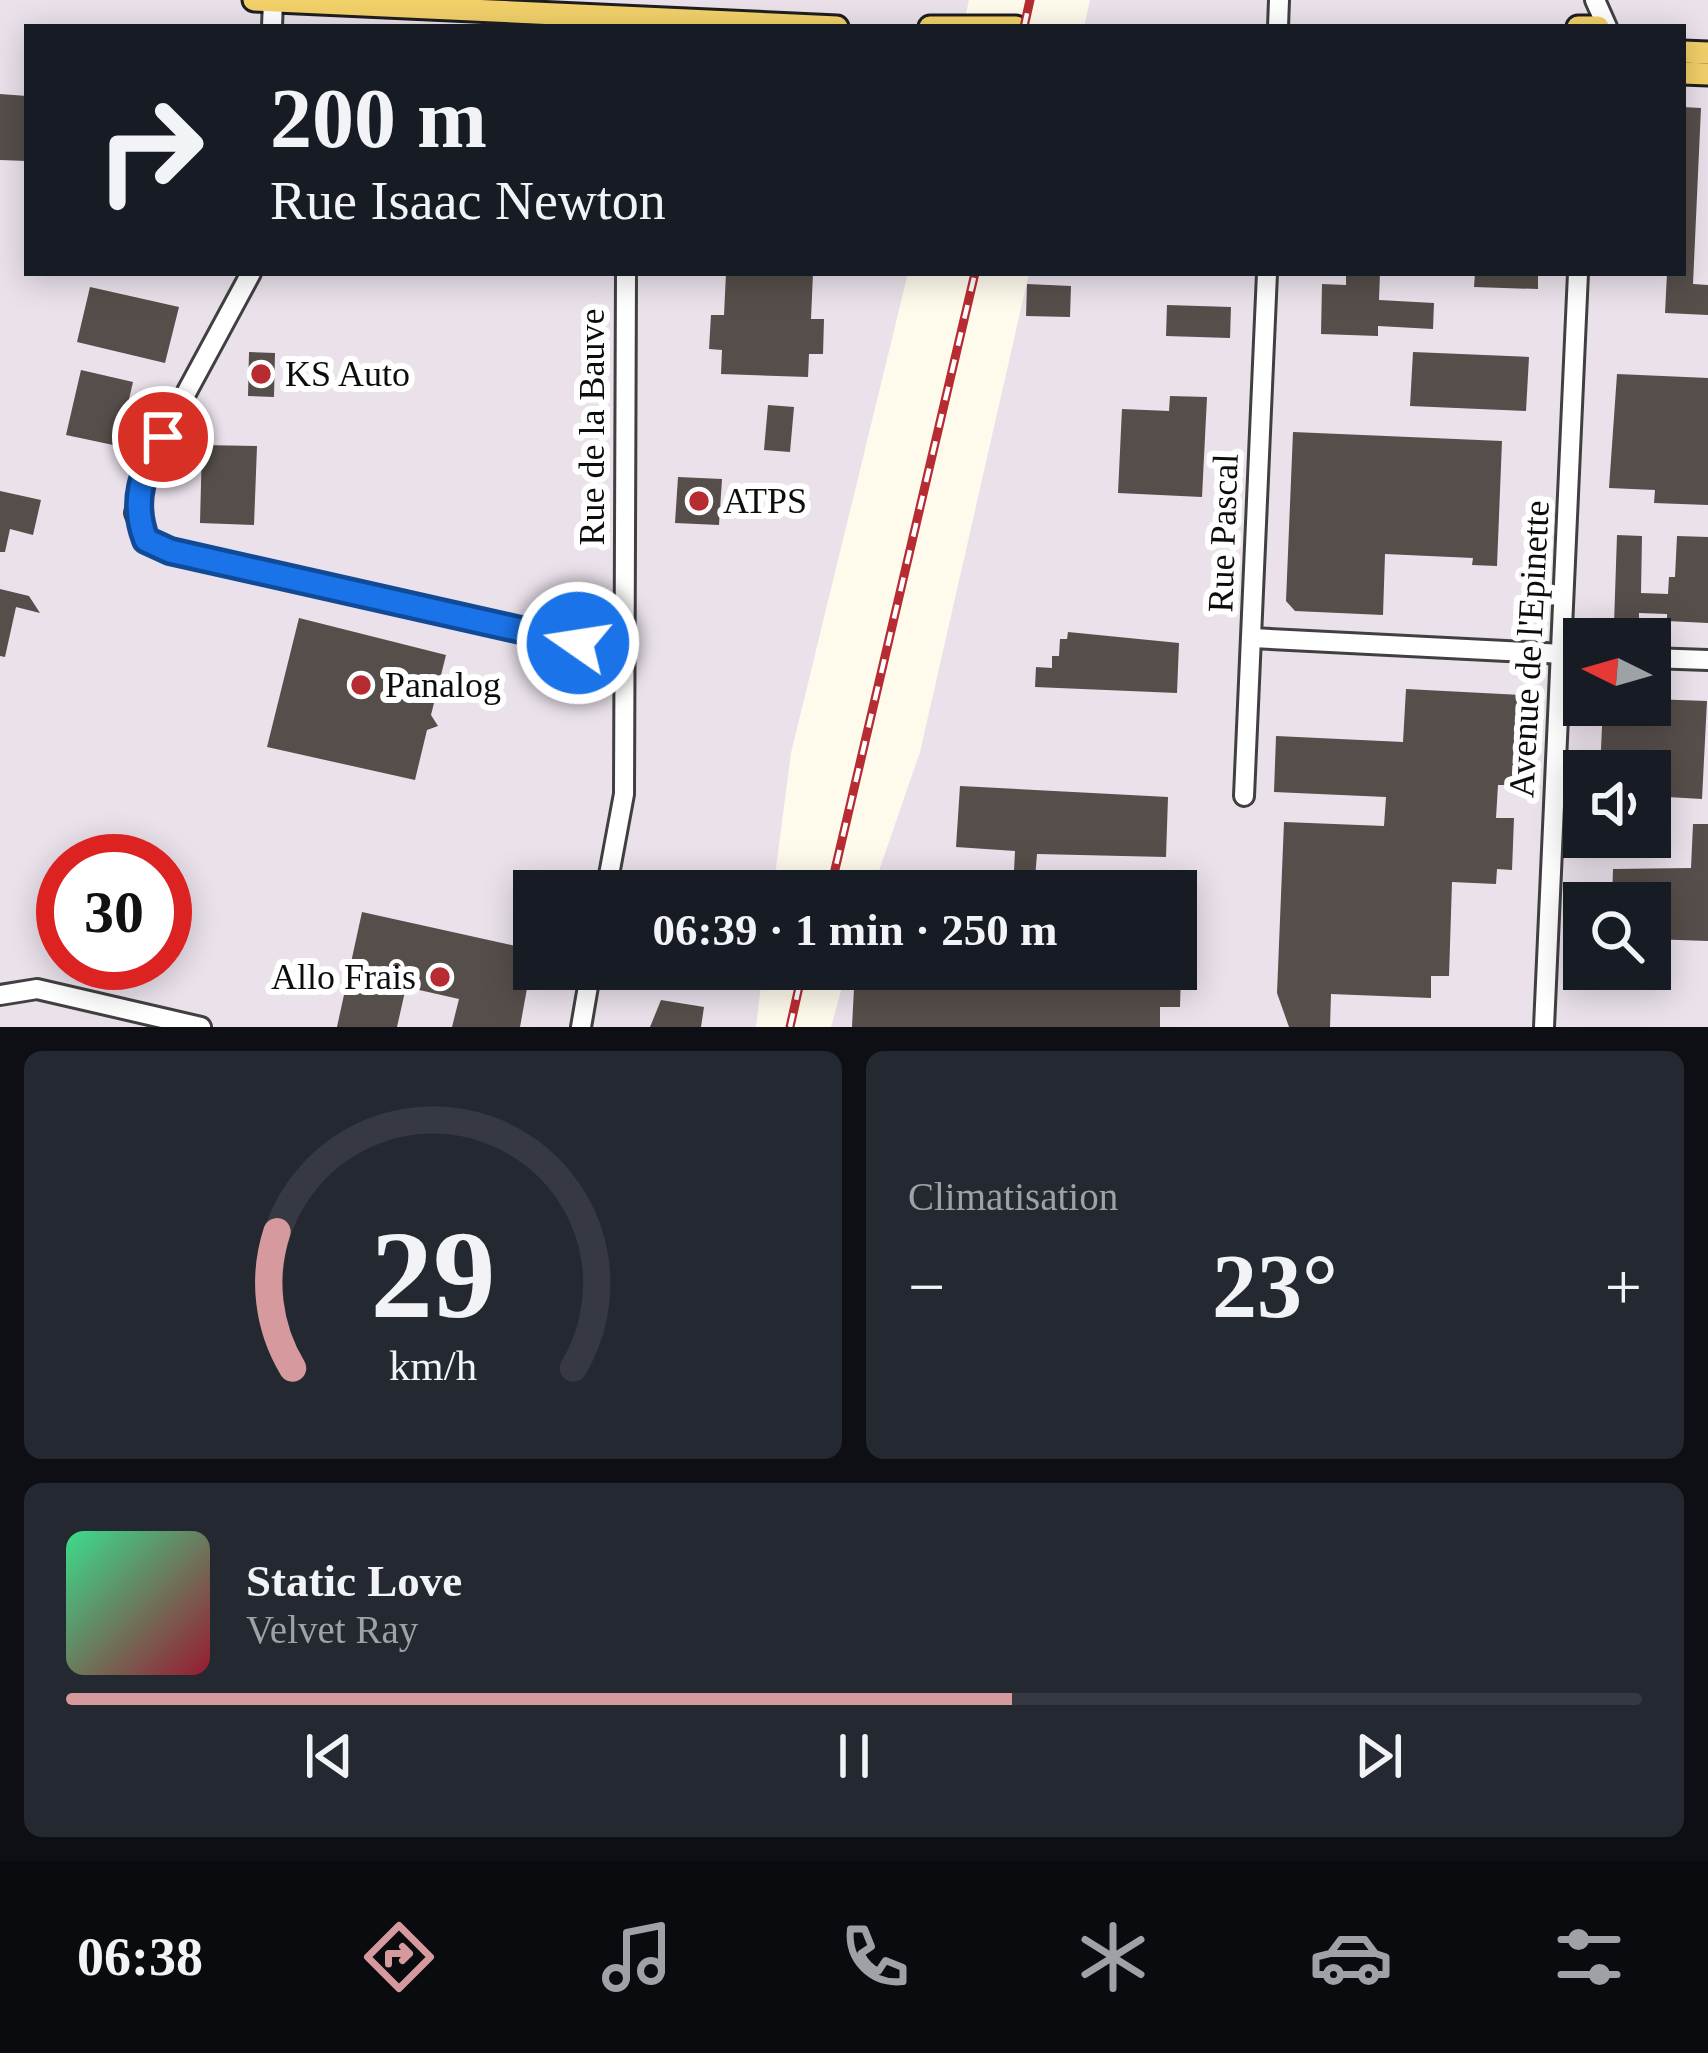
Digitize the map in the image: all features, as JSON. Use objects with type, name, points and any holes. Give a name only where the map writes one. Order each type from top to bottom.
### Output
[{"type":"main road","points":[[254,0],[785,24]]},
{"type":"street","points":[[249,276],[144,471],[135,513],[146,540],[170,551],[623,653]]},
{"type":"street","name":"Rue de la Bauve","points":[[610,870],[624,794],[626,276]]},
{"type":"street","name":"Rue Pascal","points":[[1244,796],[1267,276]]},
{"type":"street","name":"Avenue de l'Epinette","points":[[1564,618],[1578,276]]},
{"type":"street","points":[[1252,638],[1563,653]]},
{"type":"street","name":"Avenue de l'Epinette","points":[[1544,1027],[1563,653]]},
{"type":"street","points":[[1671,659],[1708,660]]},
{"type":"street","points":[[0,995],[38,989],[201,1027]]},
{"type":"street","points":[[581,1027],[588,990]]},
{"type":"shaded area","points":[[0,0],[969,0],[964,24],[24,24],[24,276],[907,276],[791,753],[776,870],[513,870],[513,990],[760,990],[756,1027],[0,1027]]},
{"type":"shaded area","points":[[1090,0],[1708,0],[1708,1027],[831,1027],[841,990],[1197,990],[1197,870],[879,870],[920,752],[1028,276],[1686,276],[1686,24],[1085,24]]},
{"type":"building","points":[[0,94],[24,96],[24,161],[0,160]]},
{"type":"building","points":[[1686,107],[1701,108],[1693,284],[1708,285],[1708,315],[1665,313],[1667,276],[1686,276]]},
{"type":"building","points":[[726,276],[813,276],[811,319],[824,319],[823,354],[809,354],[808,377],[721,374],[722,350],[709,349],[711,315],[724,315]]},
{"type":"building","points":[[1346,276],[1380,276],[1379,300],[1434,303],[1433,329],[1378,326],[1378,336],[1321,334],[1322,284],[1346,285]]},
{"type":"building","points":[[1475,276],[1538,276],[1538,289],[1474,287]]},
{"type":"building","points":[[1027,284],[1071,286],[1070,317],[1026,316]]},
{"type":"building","points":[[90,287],[179,307],[165,363],[77,342]]},
{"type":"building","points":[[1167,305],[1231,307],[1230,338],[1166,336]]},
{"type":"building","name":"KS Auto","points":[[249,352],[275,353],[274,397],[248,396]]},
{"type":"building","points":[[1413,352],[1529,357],[1526,411],[1410,406]]},
{"type":"building","points":[[81,370],[133,382],[118,446],[66,435]]},
{"type":"building","points":[[1617,374],[1708,378],[1708,505],[1654,503],[1655,490],[1609,488]]},
{"type":"building","points":[[1170,396],[1207,397],[1202,497],[1118,493],[1122,409],[1169,411]]},
{"type":"building","points":[[768,405],[794,407],[790,452],[764,450]]},
{"type":"building","points":[[1293,432],[1502,441],[1497,566],[1472,565],[1473,558],[1385,554],[1383,615],[1295,611],[1286,601]]},
{"type":"building","points":[[202,445],[257,446],[254,525],[200,523]]},
{"type":"building","name":"ATPS","points":[[678,477],[722,479],[719,525],[675,523]]},
{"type":"building","points":[[0,491],[41,500],[33,535],[10,529],[5,552],[0,552]]},
{"type":"building","points":[[1617,535],[1642,536],[1641,593],[1668,594],[1669,577],[1675,577],[1677,536],[1708,537],[1708,623],[1671,621],[1667,614],[1614,618]]},
{"type":"building","points":[[0,589],[29,596],[40,613],[16,607],[5,657],[0,656]]},
{"type":"building","name":"Panalog","points":[[299,618],[446,655],[431,715],[438,726],[427,730],[415,780],[267,747]]},
{"type":"building","points":[[1068,632],[1179,643],[1177,693],[1035,687],[1036,667],[1052,668],[1052,656],[1059,656],[1060,639],[1067,639]]},
{"type":"building","points":[[1406,689],[1521,695],[1517,785],[1498,785],[1496,818],[1514,818],[1512,870],[1497,869],[1496,884],[1452,882],[1449,976],[1431,976],[1431,998],[1331,994],[1330,1027],[1289,1027],[1277,993],[1284,822],[1384,826],[1386,797],[1274,792],[1276,736],[1403,742]]},
{"type":"building","points":[[1671,700],[1707,701],[1702,799],[1671,797],[1671,750],[1601,750],[1602,726],[1671,726]]},
{"type":"building","points":[[960,786],[1168,797],[1166,857],[1037,854],[1036,870],[1014,870],[1015,851],[956,847]]},
{"type":"building","points":[[1693,824],[1708,824],[1708,941],[1671,940],[1671,882],[1613,882],[1613,869],[1691,868]]},
{"type":"building","name":"Allo Frais","points":[[362,912],[513,945],[513,990],[527,990],[520,1027],[452,1027],[459,999],[406,987],[397,1027],[337,1027]]},
{"type":"building","points":[[854,990],[1180,990],[1180,1007],[1160,1007],[1160,1027],[852,1027]]},
{"type":"building","points":[[661,1000],[704,1007],[701,1027],[650,1027]]},
{"type":"railway","points":[[1025,24],[1030,0]]},
{"type":"railway","points":[[835,870],[974,276]]},
{"type":"railway","points":[[790,1027],[798,990]]},
{"type":"place","name":"KS Auto","points":[[261,374]]},
{"type":"place","name":"ATPS","points":[[699,501]]},
{"type":"place","name":"Panalog","points":[[361,685]]},
{"type":"place","name":"Allo Frais","points":[[440,977]]},
{"type":"route","points":[[163,437],[144,471],[135,513],[146,540],[170,551],[578,643]]}]
